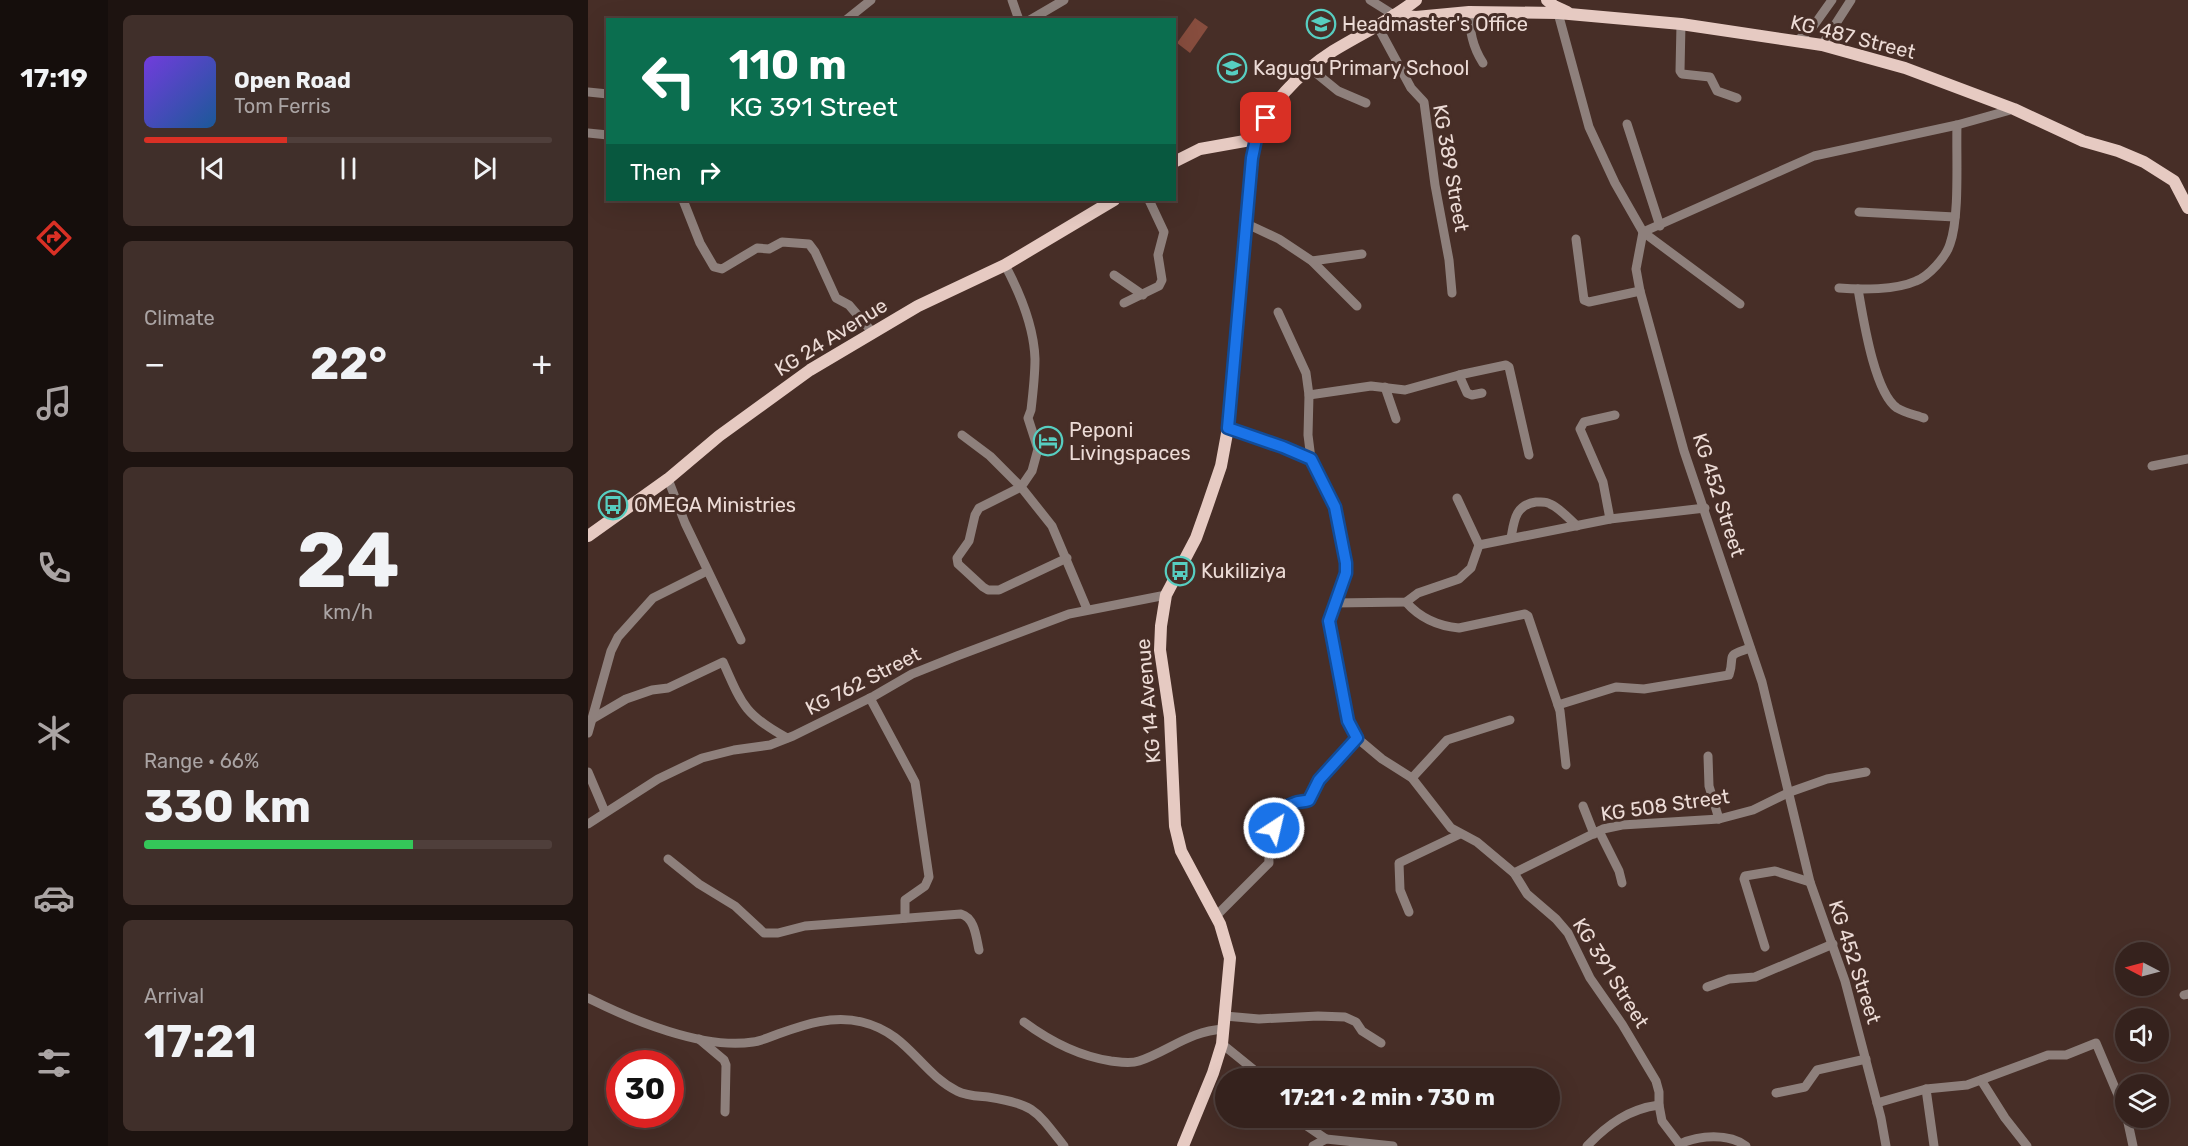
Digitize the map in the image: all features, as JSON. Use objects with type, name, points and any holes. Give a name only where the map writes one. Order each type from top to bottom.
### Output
[{"type":"main road","name":"KG 14 Avenue","points":[[1183,1146],[1213,1073],[1222,1044],[1230,958],[1226,938],[1181,851],[1175,826],[1170,717],[1160,650],[1161,626],[1166,595],[1185,560],[1221,466],[1228,428],[1252,158],[1256,139],[1266,118],[1278,101],[1311,69],[1330,53],[1416,0]]},
{"type":"main road","points":[[1547,0],[1573,15]]},
{"type":"main road","name":"KG 487 Street","points":[[1394,15],[1416,17],[1469,12],[1558,13],[1681,24],[1822,45],[1905,68],[2014,109],[2083,141],[2118,151],[2144,162],[2174,181],[2188,208]]},
{"type":"main road","points":[[1176,160],[1200,149],[1256,139]]},
{"type":"main road","name":"KG 24 Avenue","points":[[588,536],[668,479],[719,436],[810,370],[918,306],[1005,265],[1112,201]]},
{"type":"street","points":[[848,18],[871,0]]},
{"type":"street","points":[[1012,0],[1018,18]]},
{"type":"street","points":[[1033,18],[1064,0]]},
{"type":"street","points":[[1370,0],[1394,15]]},
{"type":"street","points":[[1797,41],[1812,28],[1832,0]]},
{"type":"street","points":[[1822,45],[1851,0]]},
{"type":"street","points":[[1469,12],[1470,33],[1482,63]]},
{"type":"street","points":[[1558,13],[1589,127],[1615,183],[1643,232],[1740,304]]},
{"type":"street","points":[[1681,24],[1680,71],[1682,74],[1710,77],[1717,91],[1737,98]]},
{"type":"street","name":"KG 389 Street","points":[[1377,25],[1411,88],[1424,102],[1435,185],[1449,260],[1452,294]]},
{"type":"street","points":[[1311,69],[1338,91],[1366,103]]},
{"type":"street","points":[[588,92],[606,94]]},
{"type":"street","points":[[1643,232],[1814,156],[1957,125],[2014,109]]},
{"type":"street","points":[[1627,124],[1660,226]]},
{"type":"street","points":[[1839,288],[1858,290],[1916,281],[1925,276],[1942,258],[1950,245],[1955,217],[1957,125]]},
{"type":"street","points":[[588,133],[606,135]]},
{"type":"street","points":[[683,201],[700,243],[714,267],[722,268],[760,248],[769,249],[786,241],[809,244],[836,298],[849,305],[873,333]]},
{"type":"street","points":[[1124,303],[1159,286],[1162,280],[1158,255],[1164,232],[1149,201]]},
{"type":"street","points":[[1859,212],[1955,217]]},
{"type":"street","points":[[1246,224],[1279,239],[1312,261],[1357,306]]},
{"type":"street","name":"KG 452 Street","points":[[1643,232],[1636,269],[1640,291],[1684,450],[1762,682],[1810,882],[1845,981],[1886,1146]]},
{"type":"street","points":[[1576,239],[1584,300],[1589,302],[1640,291]]},
{"type":"street","points":[[1312,261],[1362,254]]},
{"type":"street","points":[[1005,265],[1018,289],[1027,317],[1034,354],[1031,411],[1028,418],[1038,449],[1032,471],[1022,487],[977,511],[969,541],[957,558],[958,564],[983,587],[994,591],[1005,589],[1067,558]]},
{"type":"street","points":[[1114,274],[1143,295]]},
{"type":"street","points":[[1858,290],[1870,353],[1878,379],[1898,408],[1924,418]]},
{"type":"street","points":[[1278,312],[1306,374],[1311,459]]},
{"type":"street","points":[[1309,396],[1371,386],[1405,390],[1506,365],[1509,367],[1529,455]]},
{"type":"street","points":[[1459,375],[1467,393],[1472,395],[1482,393]]},
{"type":"street","points":[[1385,387],[1396,419]]},
{"type":"street","points":[[1610,519],[1603,482],[1580,429],[1584,422],[1614,415]]},
{"type":"street","points":[[1228,428],[1311,459]]},
{"type":"street","points":[[962,435],[990,456],[1022,487],[1052,526],[1087,609]]},
{"type":"street","name":"KG 391 Street","points":[[1311,459],[1335,507],[1346,563],[1346,573],[1329,621],[1348,721],[1357,738],[1382,759],[1412,778],[1451,828],[1477,842],[1514,873],[1527,894],[1556,919],[1568,933],[1590,978],[1622,1024],[1656,1081],[1662,1121],[1681,1145]]},
{"type":"street","points":[[2152,466],[2188,459]]},
{"type":"street","points":[[668,479],[685,523],[741,640]]},
{"type":"street","points":[[1334,603],[1406,602],[1418,593],[1459,579],[1471,568],[1479,545],[1457,498]]},
{"type":"street","points":[[1511,538],[1514,522],[1521,507],[1526,504],[1544,502],[1551,504],[1577,526]]},
{"type":"street","points":[[1479,545],[1610,519],[1705,508]]},
{"type":"street","points":[[588,733],[611,651],[622,631],[654,598],[707,571]]},
{"type":"street","name":"KG 762 Street","points":[[588,824],[658,779],[702,758],[734,750],[770,745],[870,698],[912,674],[1087,609],[1166,595]]},
{"type":"street","points":[[1406,602],[1420,615],[1449,627],[1459,628],[1527,614],[1558,705],[1566,765]]},
{"type":"street","points":[[1558,705],[1616,687],[1644,688],[1728,675],[1733,653],[1750,648]]},
{"type":"street","points":[[592,719],[626,699],[652,690],[668,688],[723,662],[740,701],[748,711],[763,725],[787,738]]},
{"type":"street","points":[[870,698],[911,773],[916,789],[929,877],[925,886],[905,900],[905,918]]},
{"type":"street","points":[[1412,778],[1447,740],[1510,720]]},
{"type":"street","points":[[1215,917],[1269,863],[1269,848],[1277,818],[1283,810],[1296,802],[1309,800],[1319,780],[1357,738]]},
{"type":"street","points":[[1708,756],[1709,786],[1719,819]]},
{"type":"street","points":[[588,772],[605,812]]},
{"type":"street","name":"KG 508 Street","points":[[1514,873],[1597,832],[1622,825],[1719,819],[1753,810],[1790,792],[1827,779],[1866,772]]},
{"type":"street","points":[[1583,806],[1619,871],[1622,883]]},
{"type":"street","points":[[1409,912],[1400,890],[1399,863],[1460,834]]},
{"type":"street","points":[[668,859],[699,884],[735,906],[764,933],[778,933],[805,926],[961,914],[971,920],[979,950]]},
{"type":"street","points":[[1765,947],[1745,876],[1774,871],[1810,882]]},
{"type":"street","points":[[1707,987],[1729,979],[1755,977],[1833,944]]},
{"type":"street","points":[[588,998],[623,1015],[670,1031],[734,1044],[754,1042],[813,1022],[838,1019],[873,1025],[902,1041],[935,1075],[956,1090],[974,1096],[1020,1102],[1032,1108],[1064,1146]]},
{"type":"street","points":[[1226,1016],[1259,1019],[1318,1016],[1351,1018],[1362,1031],[1381,1043]]},
{"type":"street","points":[[1024,1023],[1067,1049],[1094,1058],[1123,1062],[1137,1062],[1197,1034],[1224,1029]]},
{"type":"street","points":[[698,1038],[724,1060],[726,1065],[725,1112]]},
{"type":"street","points":[[1877,1103],[1926,1089],[1968,1085],[2048,1055],[2066,1055],[2096,1043],[2115,1089]]},
{"type":"street","points":[[1222,1044],[1252,1068]]},
{"type":"street","points":[[1776,1093],[1805,1087],[1817,1070],[1866,1059]]},
{"type":"street","points":[[1981,1080],[2005,1118],[2027,1146]]},
{"type":"street","points":[[1926,1089],[1934,1146]]},
{"type":"street","points":[[1587,1146],[1629,1113],[1639,1108],[1659,1105]]},
{"type":"street","points":[[1309,1128],[1326,1139],[1393,1146]]},
{"type":"street","points":[[2129,1128],[2133,1146]]},
{"type":"street","points":[[1681,1145],[1703,1138],[1718,1137],[1731,1139],[1746,1146]]},
{"type":"street","points":[[1313,1146],[1326,1139]]},
{"type":"shaded area","points":[[1195,18],[1208,27],[1190,53],[1177,43]]},
{"type":"place","name":"Headmaster's Office","points":[[1321,24]]},
{"type":"place","name":"Kagugu Primary School","points":[[1232,68]]},
{"type":"place","name":"Peponi Livingspaces","points":[[1048,441]]},
{"type":"place","name":"OMEGA Ministries","points":[[613,505]]},
{"type":"place","name":"Kukiliziya","points":[[1180,571]]},
{"type":"route","points":[[1266,118],[1256,139],[1252,158],[1228,428],[1311,459],[1331,496],[1346,563],[1346,573],[1329,621],[1348,721],[1357,738],[1319,780],[1309,800],[1296,802],[1283,810],[1274,828]]}]
